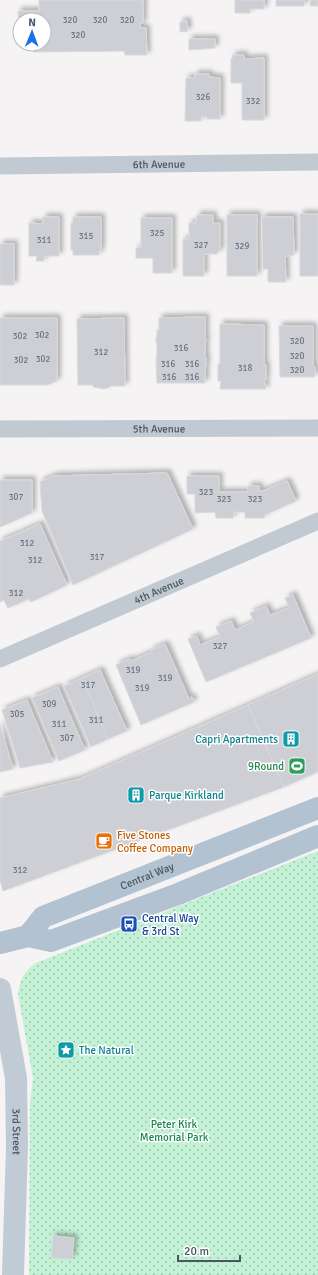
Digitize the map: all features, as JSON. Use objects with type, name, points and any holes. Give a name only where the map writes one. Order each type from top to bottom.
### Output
[{"type":"main road","name":"Central Way","points":[[28,936],[43,917],[318,808]]},
{"type":"main road","points":[[0,944],[28,936],[51,942],[178,894],[318,836]]},
{"type":"main road","name":"3rd Street","points":[[0,989],[16,1078],[17,1146],[13,1275]]},
{"type":"street","name":"6th Avenue","points":[[0,166],[318,162]]},
{"type":"street","name":"5th Avenue","points":[[0,428],[318,428]]},
{"type":"street","name":"4th Avenue","points":[[0,659],[318,521]]},
{"type":"green space","name":"Peter Kirk Memorial Park","points":[[318,851],[318,1275],[29,1275],[30,1104],[33,1078],[18,994],[21,980],[36,963]]},
{"type":"building","points":[[39,0],[143,0],[143,23],[140,23],[140,28],[146,28],[147,55],[125,55],[124,51],[52,52],[52,12],[18,11],[39,11]]},
{"type":"building","points":[[235,0],[264,0],[264,9],[250,9],[250,13],[235,13]]},
{"type":"building","points":[[276,0],[304,0],[304,6],[276,6]]},
{"type":"building","points":[[311,0],[318,0],[318,6],[310,6]]},
{"type":"building","points":[[187,21],[188,31],[180,32],[180,22]]},
{"type":"building","points":[[189,39],[215,39],[215,48],[189,50]]},
{"type":"building","points":[[233,55],[244,55],[244,59],[264,58],[264,120],[242,120],[242,83],[231,83],[231,59]]},
{"type":"building","points":[[195,74],[209,74],[209,77],[220,78],[220,119],[207,119],[207,117],[201,117],[201,121],[185,121],[186,78],[195,78]]},
{"type":"building","points":[[300,214],[318,214],[318,276],[300,276]]},
{"type":"building","points":[[197,215],[213,215],[213,223],[220,223],[220,251],[218,251],[217,254],[204,254],[204,276],[183,276],[183,239],[189,239],[189,223],[196,223]]},
{"type":"building","points":[[227,215],[257,215],[257,276],[227,276]]},
{"type":"building","points":[[43,217],[59,217],[59,256],[44,256],[44,261],[36,261],[37,256],[29,256],[29,223],[43,224]]},
{"type":"building","points":[[73,217],[101,217],[101,251],[99,251],[99,255],[73,255],[73,250],[71,250],[71,223],[73,223]]},
{"type":"building","points":[[262,217],[293,217],[294,255],[285,256],[286,282],[268,282],[268,269],[263,269]]},
{"type":"building","points":[[141,218],[172,218],[172,273],[153,273],[153,258],[136,258],[136,248],[141,248]]},
{"type":"building","points":[[0,244],[14,244],[14,285],[0,285]]},
{"type":"building","points":[[205,317],[205,383],[157,383],[156,338],[157,330],[159,330],[159,318]]},
{"type":"building","points":[[0,318],[57,318],[57,381],[47,385],[0,385]]},
{"type":"building","points":[[124,318],[125,386],[110,386],[104,389],[93,387],[93,385],[78,385],[77,319]]},
{"type":"building","points":[[220,324],[264,325],[264,365],[266,365],[266,380],[264,380],[266,389],[220,389],[221,381],[218,381],[218,364],[220,364]]},
{"type":"building","points":[[279,326],[313,326],[314,377],[280,377]]},
{"type":"building","points":[[167,473],[193,529],[73,585],[42,511],[40,482],[53,476]]},
{"type":"building","points":[[187,476],[219,476],[219,492],[248,492],[248,486],[259,486],[259,491],[263,491],[287,481],[296,501],[265,515],[264,518],[245,518],[245,512],[234,512],[233,518],[216,518],[215,512],[195,513],[195,494],[187,494]]},
{"type":"building","points":[[0,480],[32,480],[32,513],[0,527]]},
{"type":"building","points":[[40,524],[67,585],[31,602],[29,599],[8,608],[4,600],[0,602],[0,541]]},
{"type":"building","points":[[293,595],[311,638],[206,682],[188,639],[197,636],[200,645],[220,637],[216,627],[231,621],[235,630],[254,622],[250,613],[266,606],[270,615],[289,608],[285,598]]},
{"type":"building","points":[[165,644],[189,699],[192,697],[194,702],[141,725],[116,665],[130,659],[131,661],[152,652],[151,650]]},
{"type":"building","points":[[100,670],[127,731],[108,739],[82,678]]},
{"type":"building","name":"Capri Apartments","points":[[318,674],[318,772],[284,787],[248,705]]},
{"type":"building","points":[[82,678],[108,739],[91,747],[64,686]]},
{"type":"building","points":[[58,687],[85,750],[59,761],[32,698]]},
{"type":"building","points":[[27,700],[53,762],[20,768],[2,710]]},
{"type":"building","name":"Parque Kirkland","points":[[248,705],[284,787],[3,891],[0,880],[0,798],[80,779]]},
{"type":"building","points":[[0,724],[13,769],[0,772]]},
{"type":"building","points":[[53,1236],[74,1238],[72,1259],[51,1258]]},
{"type":"place","name":"Capri Apartments","points":[[291,739]]},
{"type":"place","name":"9Round","points":[[297,766]]},
{"type":"place","name":"Parque Kirkland","points":[[136,795]]},
{"type":"place","name":"Five Stones Coffee Company","points":[[104,841]]},
{"type":"place","name":"Central Way & 3rd St","points":[[129,924]]},
{"type":"place","name":"The Natural","points":[[66,1050]]}]
